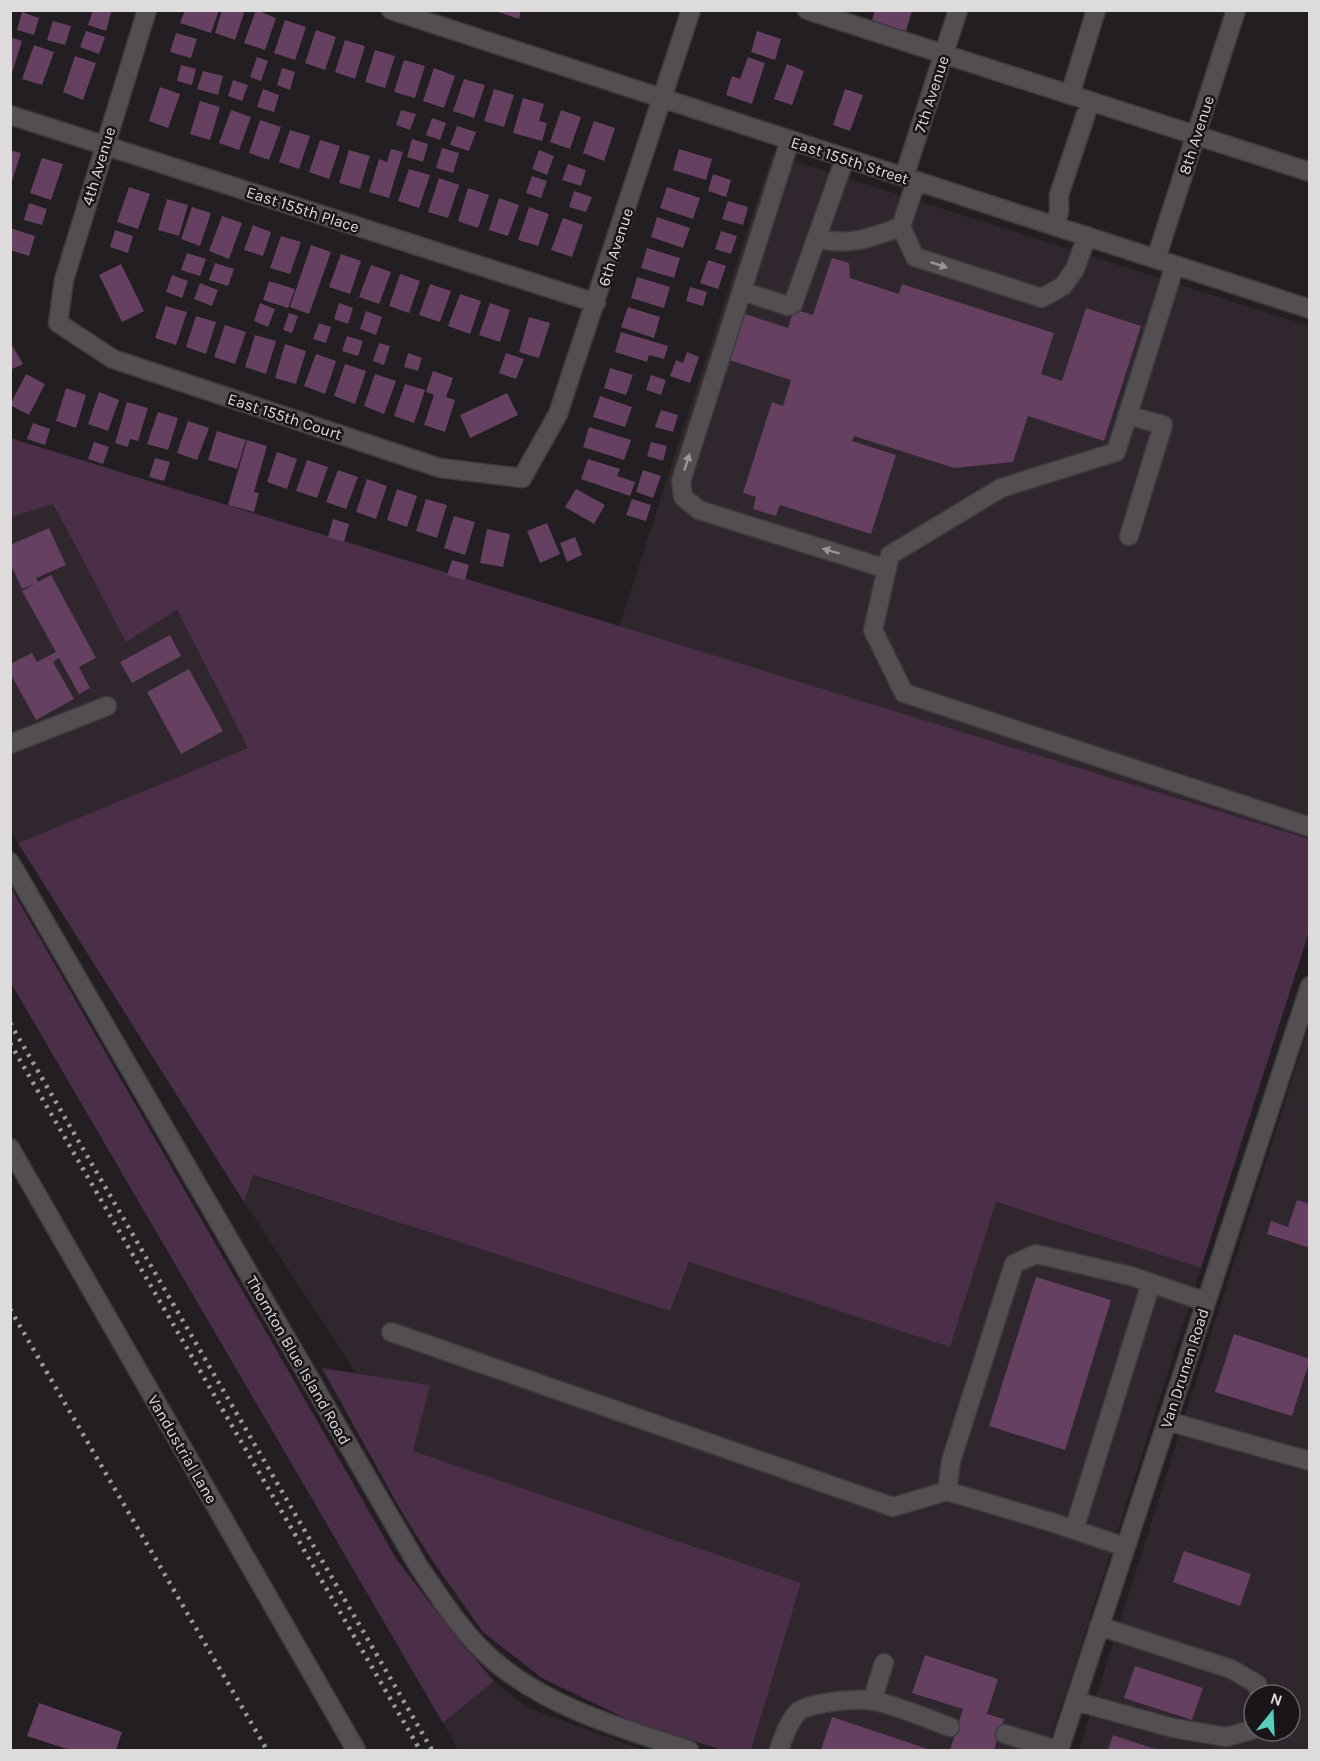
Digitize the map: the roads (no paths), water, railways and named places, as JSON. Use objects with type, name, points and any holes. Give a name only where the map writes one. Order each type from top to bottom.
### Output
[{"type":"street","name":"4th Avenue","points":[[58,323],[64,280],[147,10]]},
{"type":"street","name":"East 155th Street","points":[[391,10],[420,15],[790,140],[1310,309]]},
{"type":"street","name":"6th Avenue","points":[[522,478],[558,414],[691,10]]},
{"type":"street","name":"7th Avenue","points":[[901,227],[910,179],[958,10]]},
{"type":"street","points":[[1070,95],[1096,10]]},
{"type":"street","name":"8th Avenue","points":[[1156,259],[1236,10]]},
{"type":"street","points":[[819,12],[1310,172]]},
{"type":"street","points":[[1056,226],[1059,195],[1086,114]]},
{"type":"street","name":"East 155th Place","points":[[10,115],[596,303]]},
{"type":"street","points":[[790,140],[681,481],[683,497],[699,510],[887,569]]},
{"type":"street","points":[[742,291],[788,306],[793,304],[845,158]]},
{"type":"street","points":[[817,239],[831,242],[856,242],[901,227],[915,257],[1042,298],[1063,286],[1069,278],[1075,269],[1087,236]]},
{"type":"street","points":[[1174,265],[1116,452],[1001,488],[890,555],[873,630],[904,693],[1310,827]]},
{"type":"street","name":"East 155th Court","points":[[58,323],[113,359],[316,427],[440,468],[522,478]]},
{"type":"street","points":[[1127,415],[1163,425],[1129,536]]},
{"type":"street","points":[[11,741],[106,706]]},
{"type":"street","name":"Thornton Blue Island Road","points":[[10,862],[419,1567],[454,1619],[484,1652],[518,1678],[577,1712],[689,1750]]},
{"type":"street","name":"Van Drunen Road","points":[[1058,1750],[1310,986]]},
{"type":"street","name":"Vandustrial Lane","points":[[10,1148],[356,1750]]},
{"type":"street","points":[[947,1491],[951,1461],[1014,1264],[1036,1254],[1131,1275],[1206,1302]]},
{"type":"street","points":[[1074,1530],[1152,1283]]},
{"type":"street","points":[[391,1332],[893,1507],[947,1491],[1125,1547]]},
{"type":"street","points":[[1167,1421],[1310,1461]]},
{"type":"street","points":[[1100,1626],[1231,1669],[1255,1683]]},
{"type":"street","points":[[873,1701],[884,1663]]},
{"type":"street","points":[[779,1750],[784,1735],[798,1712],[806,1706],[823,1703],[873,1701],[950,1726]]},
{"type":"street","points":[[1075,1701],[1173,1728],[1227,1737],[1242,1733]]},
{"type":"street","points":[[1005,1734],[1058,1750]]},
{"type":"railway","points":[[10,1023],[432,1750]]},
{"type":"railway","points":[[10,1043],[420,1750]]},
{"type":"railway","points":[[10,1309],[267,1750]]}]
